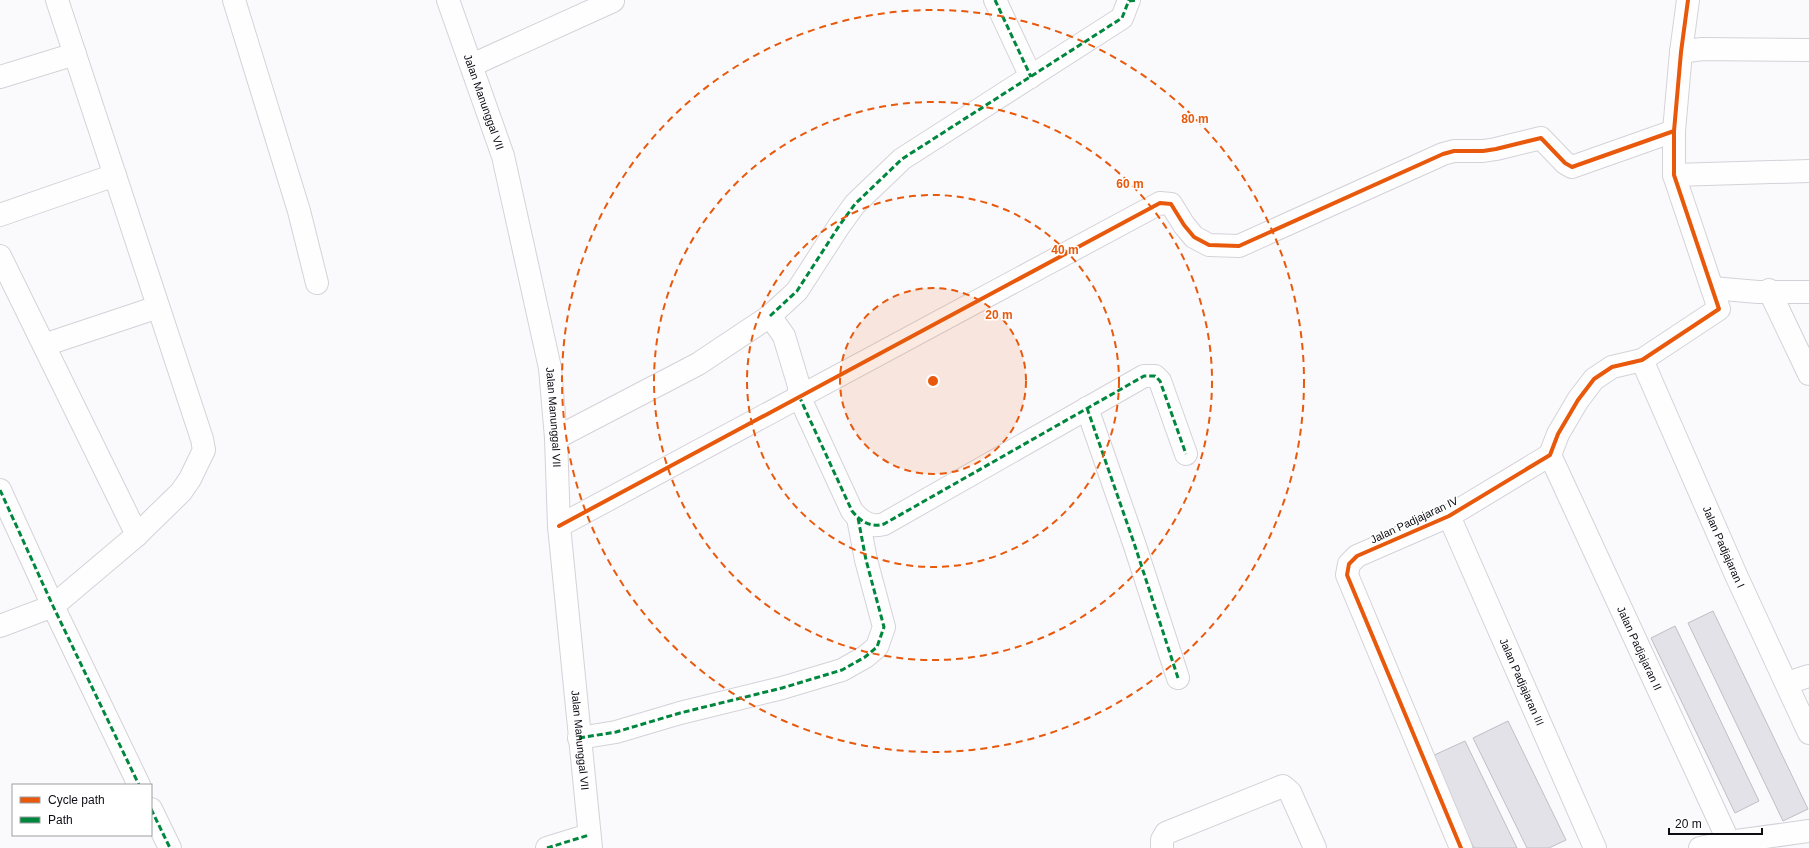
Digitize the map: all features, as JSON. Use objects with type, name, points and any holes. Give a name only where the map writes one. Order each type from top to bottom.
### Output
[{"type":"street","points":[[0,626],[53,606],[137,535],[181,492],[194,473],[204,450],[202,439],[57,0]]},
{"type":"street","points":[[234,0],[299,211],[317,283]]},
{"type":"street","name":"Jalan Manunggal VII","points":[[448,0],[473,64],[503,156],[550,368],[556,438],[559,526],[590,841]]},
{"type":"street","points":[[995,0],[1031,77]]},
{"type":"street","points":[[556,438],[698,364],[770,316],[797,291],[847,215],[892,167],[902,159],[1122,18],[1132,0]]},
{"type":"street","points":[[1550,455],[1558,434],[1578,400],[1594,379],[1612,367],[1642,360],[1719,309],[1674,175],[1674,131],[1681,52],[1688,0]]},
{"type":"street","points":[[473,64],[613,1]]},
{"type":"street","points":[[1681,52],[1702,49],[1809,50]]},
{"type":"street","points":[[0,77],[75,54]]},
{"type":"street","points":[[559,526],[1160,203],[1171,204],[1184,225],[1194,237],[1209,245],[1239,246],[1448,152],[1483,151],[1542,138],[1565,163],[1572,167],[1674,131]]},
{"type":"street","points":[[1674,175],[1809,171]]},
{"type":"street","points":[[0,215],[115,175]]},
{"type":"street","points":[[0,256],[137,535]]},
{"type":"street","points":[[1712,288],[1758,292],[1769,290],[1809,292]]},
{"type":"street","points":[[1769,290],[1809,374]]},
{"type":"street","points":[[44,345],[158,307]]},
{"type":"street","points":[[770,316],[784,336],[799,386],[799,396],[852,511],[858,518],[872,526],[884,524],[1144,376],[1155,376],[1165,390],[1186,454]]},
{"type":"street","name":"Jalan Padjajaran I","points":[[1642,360],[1736,575],[1809,733]]},
{"type":"street","points":[[1087,408],[1134,543],[1178,678]]},
{"type":"street","name":"Jalan Padjajaran IV","points":[[1461,848],[1347,575],[1349,564],[1357,556],[1449,516],[1550,455]]},
{"type":"street","name":"Jalan Padjajaran II","points":[[1550,455],[1729,842]]},
{"type":"street","points":[[0,490],[53,606],[139,784]]},
{"type":"street","name":"Jalan Padjajaran III","points":[[1449,516],[1595,848]]},
{"type":"street","points":[[580,738],[616,732],[680,713],[782,688],[842,670],[865,658],[877,647],[884,627],[866,560],[858,518]]},
{"type":"street","points":[[1787,683],[1809,676]]},
{"type":"street","points":[[1162,848],[1162,840],[1166,833],[1282,786],[1290,792],[1315,848]]},
{"type":"street","points":[[152,811],[170,848]]},
{"type":"street","points":[[1700,848],[1729,842],[1809,831]]},
{"type":"street","points":[[547,848],[590,841]]},
{"type":"building","points":[[1713,611],[1808,809],[1783,821],[1688,623]]},
{"type":"building","points":[[1675,626],[1759,801],[1735,813],[1651,638]]},
{"type":"building","points":[[1508,721],[1566,840],[1549,848],[1527,848],[1473,738]]},
{"type":"building","points":[[1465,741],[1517,848],[1474,848],[1430,757]]},
{"type":"marked path","points":[[995,0],[1031,77]]},
{"type":"marked path","points":[[770,316],[797,291],[855,204],[902,159],[1122,18],[1129,0]]},
{"type":"marked path","points":[[1129,1],[1138,0]]},
{"type":"marked path","points":[[799,396],[852,511],[863,521],[871,525],[884,524],[1144,376],[1155,376],[1160,381],[1186,454]]},
{"type":"marked path","points":[[1087,408],[1134,543],[1178,678]]},
{"type":"marked path","points":[[0,490],[53,606],[139,784]]},
{"type":"marked path","points":[[579,738],[616,732],[680,713],[782,688],[842,670],[865,657],[877,647],[884,627],[866,560],[858,518]]},
{"type":"marked path","points":[[152,811],[170,848]]},
{"type":"marked path","points":[[547,848],[589,835]]},
{"type":"cycle path","points":[[1461,848],[1347,575],[1349,564],[1357,556],[1449,516],[1550,455],[1558,434],[1578,400],[1594,379],[1612,367],[1642,360],[1719,309],[1674,175],[1674,131],[1681,52],[1688,0]]},
{"type":"cycle path","points":[[559,526],[1160,203],[1171,204],[1184,225],[1194,237],[1209,245],[1239,246],[1443,154],[1454,151],[1483,151],[1541,138],[1565,163],[1572,167],[1674,131]]}]
